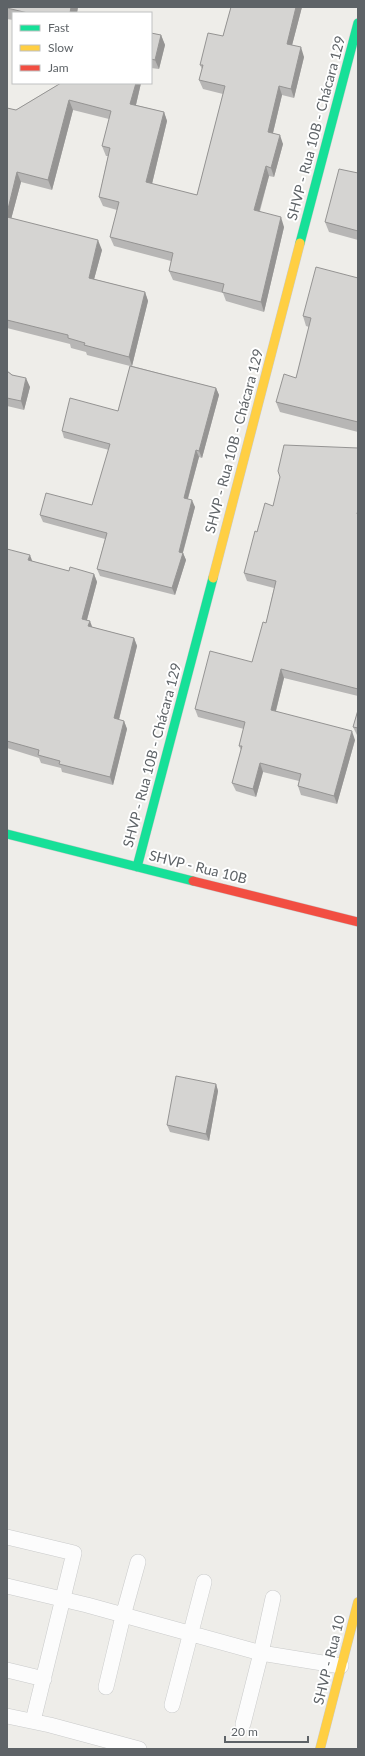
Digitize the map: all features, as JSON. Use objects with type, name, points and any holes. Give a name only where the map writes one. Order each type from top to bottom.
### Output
[{"type":"street","name":"SHVP - Rua 10B - Chácara 129","points":[[137,866],[358,23]]},
{"type":"street","name":"SHVP - Rua 10B","points":[[7,834],[358,922]]},
{"type":"street","name":"SHVP - Rua 10","points":[[320,1749],[358,1602]]},
{"type":"lane","points":[[7,1538],[74,1553],[33,1720]]},
{"type":"lane","points":[[106,1687],[138,1562]]},
{"type":"lane","points":[[172,1705],[204,1582]]},
{"type":"lane","points":[[7,1586],[261,1653],[341,1666]]},
{"type":"lane","points":[[243,1724],[273,1598]]},
{"type":"lane","points":[[7,1670],[44,1679]]},
{"type":"lane","points":[[7,1716],[33,1720],[139,1749]]},
{"type":"building","points":[[71,7],[70,12],[24,12],[7,8]]},
{"type":"building","points":[[231,7],[296,7],[287,44],[301,47],[291,89],[279,86],[268,132],[280,135],[271,168],[266,166],[254,210],[281,217],[261,302],[222,292],[224,284],[169,271],[173,253],[110,237],[119,202],[99,197],[110,148],[102,146],[111,111],[69,100],[48,180],[17,172],[7,213],[7,108],[16,110],[59,84],[136,84],[130,104],[164,112],[146,182],[197,195],[225,86],[199,80],[203,65],[200,65],[208,33],[223,36]]},
{"type":"building","points":[[152,33],[161,35],[155,60],[152,59]]},
{"type":"building","points":[[339,169],[358,173],[358,231],[325,222]]},
{"type":"building","points":[[7,217],[98,240],[89,278],[145,292],[129,357],[84,345],[85,343],[68,338],[68,335],[7,320]]},
{"type":"building","points":[[316,267],[358,278],[358,422],[276,402],[284,374],[296,378],[311,318],[303,316]]},
{"type":"building","points":[[130,366],[216,388],[199,451],[196,450],[184,498],[192,500],[179,552],[183,553],[172,588],[97,569],[107,533],[40,515],[46,493],[92,505],[110,444],[62,431],[70,398],[118,411]]},
{"type":"building","points":[[7,371],[12,375],[26,378],[21,401],[7,398]]},
{"type":"building","points":[[284,445],[358,448],[358,689],[281,669],[271,710],[352,731],[334,796],[298,786],[301,774],[260,763],[253,789],[232,783],[242,746],[239,746],[245,722],[195,709],[210,651],[252,662],[263,622],[266,623],[276,581],[244,573],[255,531],[257,532],[265,503],[273,506],[280,477],[278,471]]},
{"type":"building","points":[[7,549],[30,555],[28,560],[69,571],[70,567],[94,574],[82,619],[90,621],[88,626],[134,638],[114,718],[124,721],[110,777],[59,764],[60,761],[38,755],[39,750],[7,741]]},
{"type":"building","points":[[358,710],[358,728],[353,727]]},
{"type":"building","points":[[176,1076],[216,1084],[206,1134],[167,1125]]},
{"type":"traffic: fast","points":[[300,243],[358,23]]},
{"type":"traffic: fast","points":[[137,867],[213,578]]},
{"type":"traffic: fast","points":[[7,834],[193,881]]},
{"type":"traffic: slow","points":[[213,578],[300,243]]},
{"type":"traffic: slow","points":[[320,1749],[358,1602]]},
{"type":"traffic: jam","points":[[193,881],[358,922]]}]
